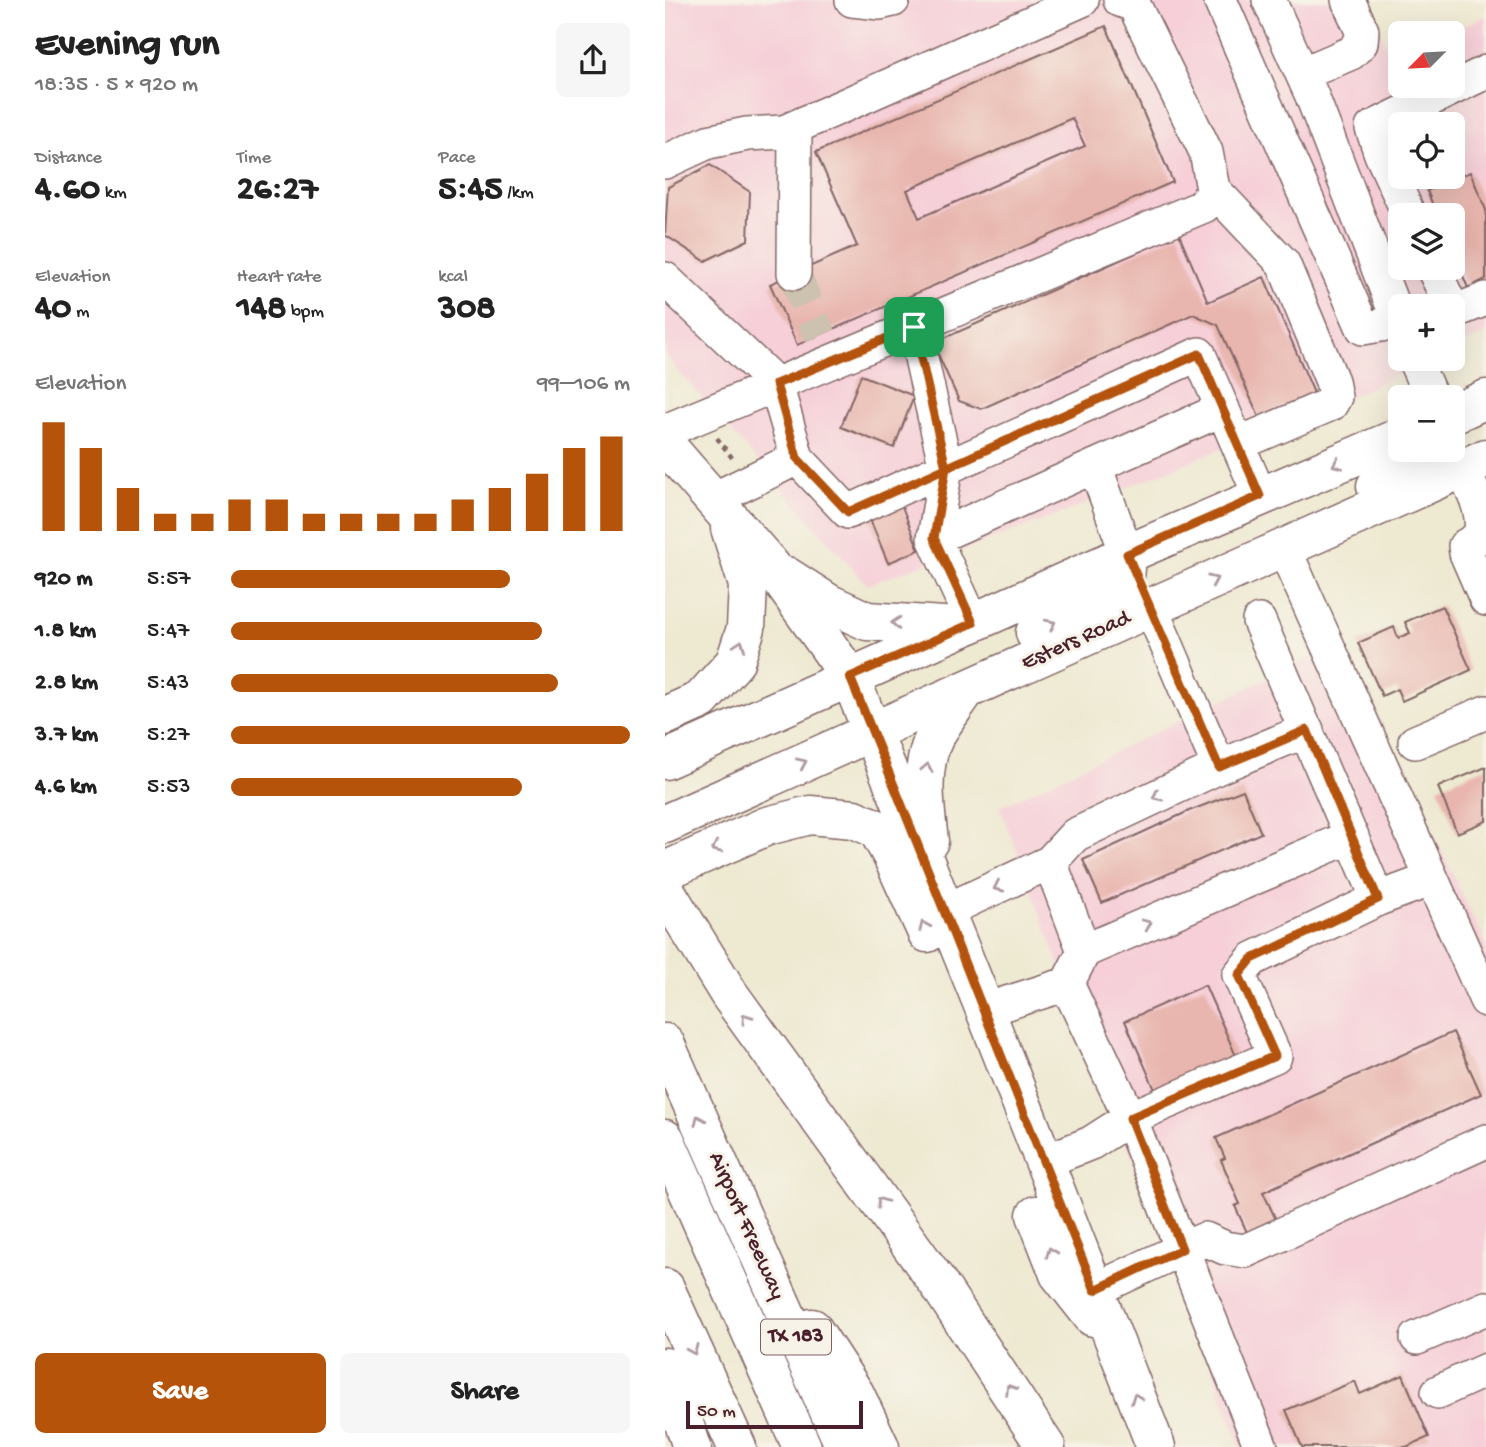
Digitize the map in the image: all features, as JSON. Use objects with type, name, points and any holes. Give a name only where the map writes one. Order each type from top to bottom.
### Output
[{"type":"main road","points":[[1465,409],[1486,400]]},
{"type":"main road","points":[[665,760],[1127,554],[1388,442]]},
{"type":"main road","points":[[665,444],[771,566],[850,677],[985,1010],[1156,1447]]},
{"type":"main road","name":"Esters Road","points":[[665,824],[1321,532],[1467,458]]},
{"type":"main road","points":[[1321,532],[1355,500],[1416,462]]},
{"type":"main road","points":[[665,716],[701,700],[734,662],[746,628],[748,585],[719,505]]},
{"type":"main road","points":[[1127,554],[1151,607]]},
{"type":"main road","points":[[940,898],[925,811],[925,777],[934,738],[977,685],[989,663],[1001,649],[1100,600],[1120,587],[1127,554]]},
{"type":"main road","points":[[771,566],[828,603],[867,621],[969,625]]},
{"type":"main road","points":[[665,871],[767,826],[810,815],[854,820],[877,829],[930,940],[1059,1274],[1117,1348]]},
{"type":"main road","points":[[665,890],[729,994],[923,1262],[1046,1447]]},
{"type":"main road","name":"Airport Freeway","points":[[665,1043],[845,1447]]},
{"type":"main road","points":[[665,1139],[802,1447]]},
{"type":"main road","points":[[665,1193],[777,1447]]},
{"type":"main road","points":[[746,1227],[855,1394],[880,1447]]},
{"type":"main road","points":[[665,1288],[737,1447]]},
{"type":"main road","points":[[665,1367],[692,1447]]},
{"type":"lane","points":[[852,0],[880,3],[893,0]]},
{"type":"lane","points":[[665,162],[708,142],[747,134],[784,132],[1082,0]]},
{"type":"lane","points":[[1120,0],[1133,5],[1156,48],[1206,152],[1213,189],[1283,263],[1332,381],[1335,397],[1331,404],[1238,444]]},
{"type":"lane","points":[[1220,0],[1363,328],[1388,325]]},
{"type":"lane","points":[[1269,0],[1302,74],[1388,294]]},
{"type":"lane","points":[[1302,74],[1351,53],[1361,43],[1362,31],[1348,0]]},
{"type":"lane","points":[[1329,141],[1344,132],[1372,128],[1483,83]]},
{"type":"lane","points":[[794,274],[795,127]]},
{"type":"lane","points":[[1372,128],[1403,203]]},
{"type":"lane","points":[[665,431],[776,384],[819,351],[914,327],[1204,206],[1213,189]]},
{"type":"lane","points":[[665,279],[776,384],[797,458],[848,512],[1199,354],[1260,496]]},
{"type":"lane","points":[[1465,306],[1486,299]]},
{"type":"lane","points":[[914,327],[946,468],[934,538],[969,625]]},
{"type":"lane","points":[[934,538],[1223,409]]},
{"type":"lane","points":[[719,505],[797,458]]},
{"type":"lane","points":[[1467,458],[1485,525],[1483,534],[1465,547],[1465,553],[1486,599]]},
{"type":"lane","points":[[1095,466],[1127,554]]},
{"type":"lane","points":[[1284,548],[1486,1000]]},
{"type":"lane","points":[[1151,607],[1219,767]]},
{"type":"lane","points":[[1259,621],[1378,899]]},
{"type":"lane","points":[[1415,742],[1486,712]]},
{"type":"lane","points":[[940,898],[1050,862],[1075,835],[1219,767],[1307,730]]},
{"type":"lane","points":[[985,1010],[1067,984],[1084,951],[1352,836]]},
{"type":"lane","points":[[1050,862],[1084,951]]},
{"type":"lane","points":[[1043,1162],[1091,1143],[1130,1118],[1275,1056],[1239,975],[1252,959],[1378,899],[1432,879]]},
{"type":"lane","points":[[1067,984],[1130,1118],[1261,1447]]},
{"type":"lane","points":[[1095,1290],[1205,1239],[1225,1248],[1245,1251],[1486,1141]]},
{"type":"lane","points":[[1417,1338],[1486,1308]]},
{"type":"lane","points":[[1438,1392],[1486,1370]]},
{"type":"path","points":[[714,435],[734,460]]},
{"type":"shaded area","points":[[665,0],[1367,0],[1388,50],[1388,98],[1465,98],[1465,25],[1486,16],[1486,334],[1465,343],[1465,294],[1388,294],[1388,371],[1405,371],[1348,398],[1058,515],[867,585],[665,356]]},
{"type":"shaded area","points":[[1343,642],[1486,945],[1486,1447],[1241,1447],[1000,807]]},
{"type":"building","points":[[1106,26],[1173,182],[797,345],[770,284],[857,246],[816,152]],"holes":[[[1072,118],[1085,146],[919,218],[907,190]]]},
{"type":"building","points":[[710,165],[750,192],[748,240],[705,261],[665,235],[668,187]]},
{"type":"building","points":[[1470,172],[1486,210],[1486,279],[1468,288],[1465,280],[1465,203],[1432,203],[1427,191],[1465,189],[1465,174]]},
{"type":"building","points":[[1179,234],[1208,302],[1264,277],[1314,393],[1259,417],[1218,325],[1193,314],[981,409],[959,401],[933,343]]},
{"type":"building","points":[[861,375],[914,396],[894,448],[841,427]]},
{"type":"building","points":[[901,504],[919,550],[888,563],[869,517]]},
{"type":"building","points":[[1442,606],[1471,670],[1402,701],[1397,689],[1382,696],[1358,643],[1394,627],[1398,638],[1410,633],[1405,622]]},
{"type":"building","points":[[1486,767],[1486,821],[1457,833],[1438,787]]},
{"type":"building","points":[[1243,790],[1261,833],[1102,903],[1083,860],[1189,811]]},
{"type":"building","points":[[1205,985],[1236,1056],[1156,1092],[1125,1021]]},
{"type":"building","points":[[1453,1032],[1481,1094],[1263,1192],[1279,1226],[1250,1239],[1235,1206],[1240,1204],[1221,1160],[1225,1158],[1216,1138]]},
{"type":"building","points":[[1403,1375],[1429,1437],[1406,1447],[1302,1447],[1286,1410],[1355,1381],[1360,1394]]},
{"type":"tunnel","points":[[794,273],[820,336]]},
{"type":"route","points":[[914,327],[776,384],[797,458],[848,512],[946,468],[1199,354],[1260,496],[1127,554],[1219,767],[1307,730],[1378,899],[1252,959],[1239,975],[1275,1056],[1130,1118],[1182,1249],[1095,1290],[850,677],[973,623],[934,538],[946,468],[914,327]]}]
